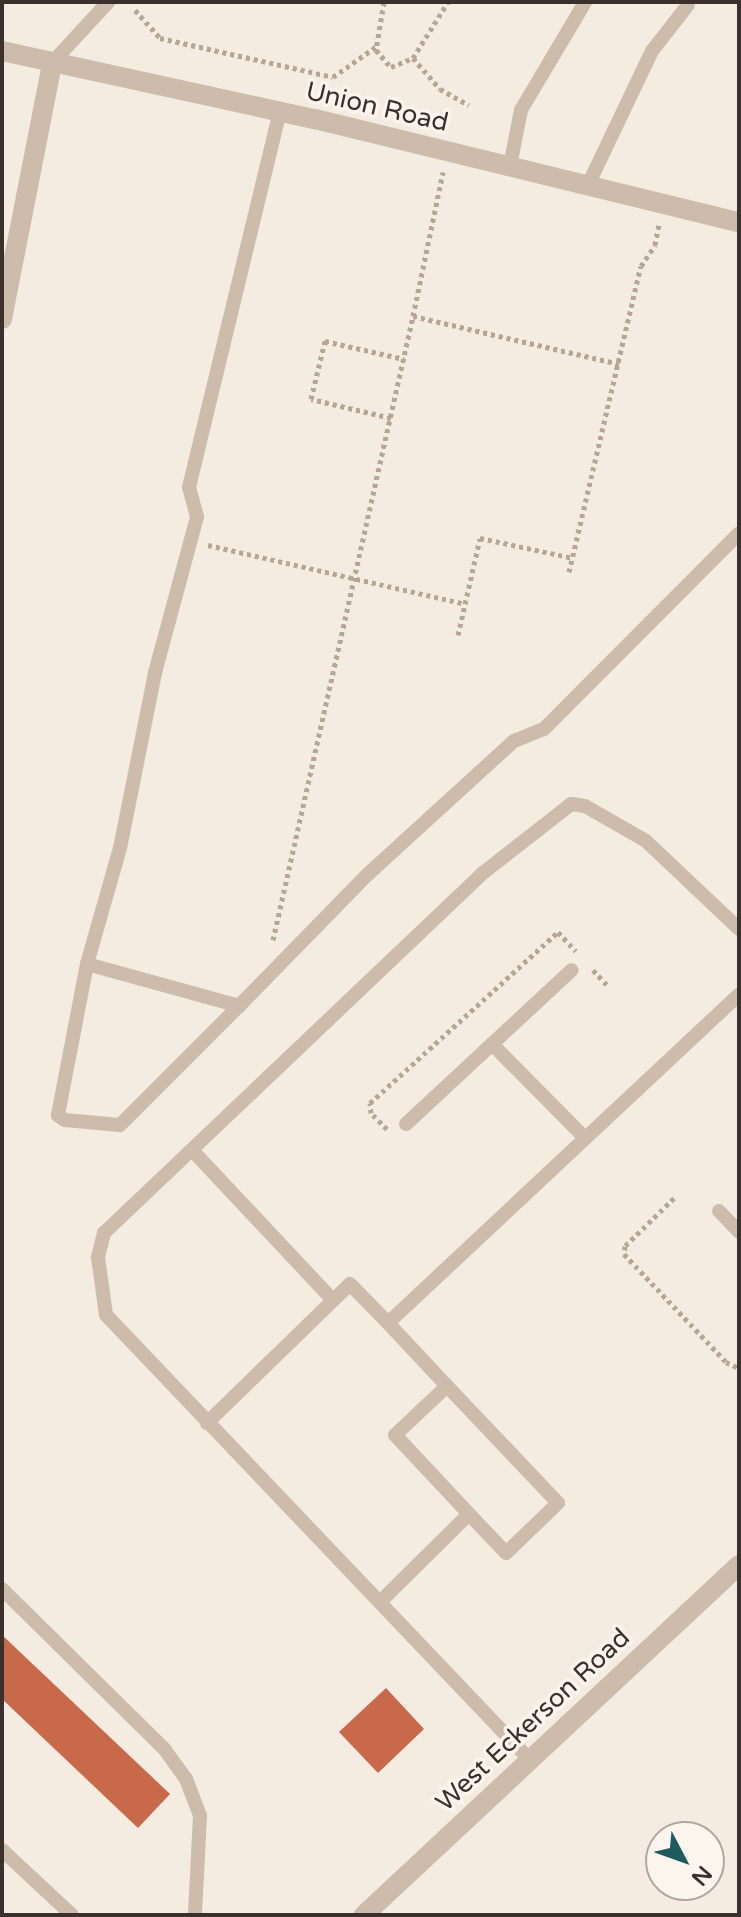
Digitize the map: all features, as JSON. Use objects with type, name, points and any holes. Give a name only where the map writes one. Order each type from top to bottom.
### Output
[{"type":"street","name":"Union Road","points":[[2,51],[280,111],[739,222]]},
{"type":"street","points":[[2,319],[52,63]]},
{"type":"street","name":"West Eckerson Road","points":[[364,1915],[739,1565]]},
{"type":"lane","points":[[52,63],[108,2]]},
{"type":"lane","points":[[510,166],[521,110],[585,2]]},
{"type":"lane","points":[[588,185],[652,51],[688,5]]},
{"type":"lane","points":[[280,111],[189,487],[197,517],[155,673],[120,848],[87,964],[58,1115],[65,1120],[120,1125],[367,875],[514,741],[544,729],[739,533]]},
{"type":"lane","points":[[529,1759],[382,1600],[207,1423],[106,1315],[98,1257],[104,1233],[483,873],[571,804],[585,806],[646,841],[739,929]]},
{"type":"lane","points":[[87,964],[239,1006]]},
{"type":"lane","points":[[406,1124],[572,970]]},
{"type":"lane","points":[[388,1323],[739,994]]},
{"type":"lane","points":[[492,1044],[584,1137]]},
{"type":"lane","points":[[192,1150],[333,1300]]},
{"type":"lane","points":[[719,1211],[739,1232]]},
{"type":"lane","points":[[207,1423],[350,1284],[388,1323],[558,1503],[506,1553],[395,1435],[447,1386]]},
{"type":"lane","points":[[382,1600],[469,1514]]},
{"type":"lane","points":[[2,1589],[165,1750],[186,1779],[200,1815],[195,1915]]},
{"type":"lane","points":[[2,1850],[72,1915]]},
{"type":"path","points":[[384,2],[377,46],[382,62],[391,67],[413,58],[448,2]]},
{"type":"path","points":[[135,10],[160,38],[333,77],[377,46]]},
{"type":"path","points":[[413,58],[429,79],[469,105]]},
{"type":"path","points":[[266,978],[448,151]]},
{"type":"path","points":[[569,572],[641,266],[655,245],[664,203]]},
{"type":"path","points":[[413,316],[620,364]]},
{"type":"path","points":[[391,418],[311,399],[325,341],[404,359]]},
{"type":"path","points":[[458,635],[480,538],[573,558]]},
{"type":"path","points":[[191,541],[465,604]]},
{"type":"path","points":[[398,1141],[371,1113],[370,1103],[558,932],[579,954]]},
{"type":"path","points":[[589,965],[609,987]]},
{"type":"path","points":[[674,1198],[625,1246],[624,1254],[726,1362],[739,1368]]},
{"type":"building","points":[[2,1635],[170,1794],[138,1828],[2,1699]]},
{"type":"building","points":[[386,1688],[424,1729],[378,1773],[339,1732]]}]
